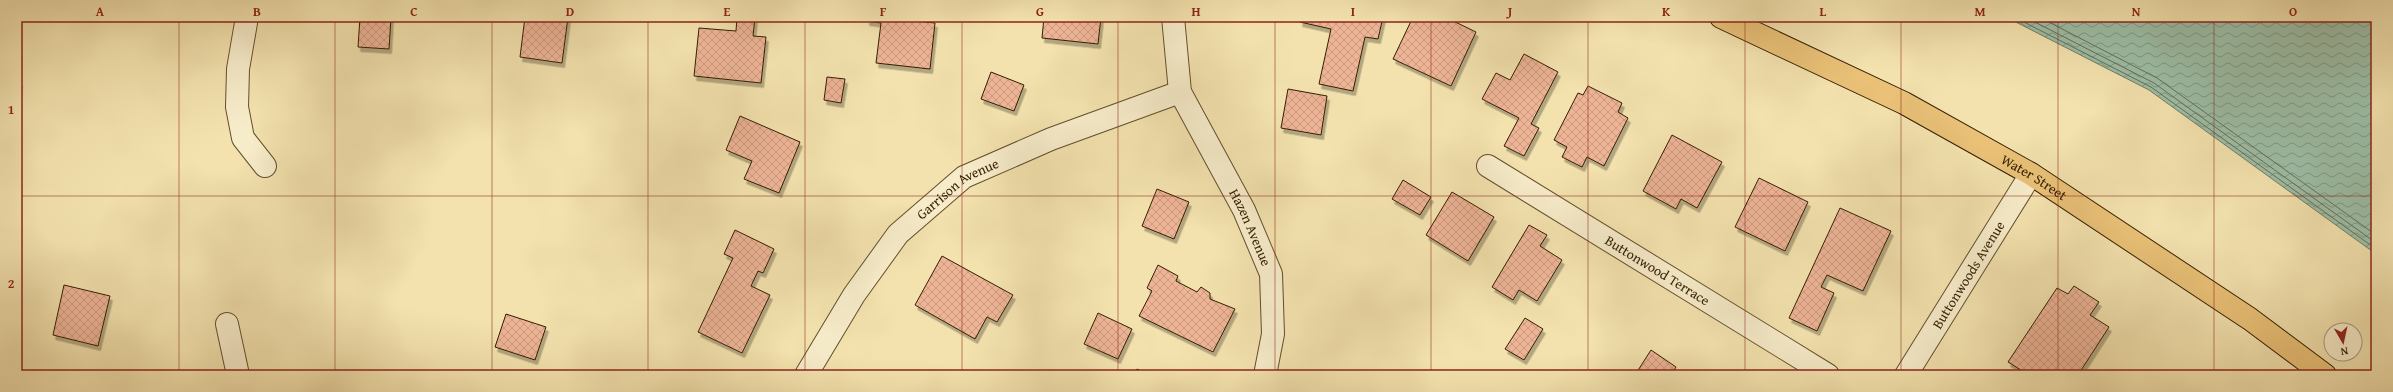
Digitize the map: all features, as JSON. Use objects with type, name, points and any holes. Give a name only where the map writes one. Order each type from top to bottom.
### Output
[{"type":"main road","name":"Water Street","points":[[1721,17],[1904,103],[2031,174],[2250,319],[2325,375]]},
{"type":"street","points":[[247,17],[238,69],[237,108],[243,138],[265,166]]},
{"type":"street","points":[[1173,17],[1180,92]]},
{"type":"street","name":"Garrison Avenue","points":[[806,375],[854,295],[898,234],[964,177],[1052,139],[1180,92]]},
{"type":"street","name":"Hazen Avenue","points":[[1180,92],[1244,210],[1271,274],[1273,334],[1265,375]]},
{"type":"street","name":"Buttonwood Terrace","points":[[1488,166],[1828,375]]},
{"type":"street","name":"Buttonwoods Avenue","points":[[1906,375],[2031,174]]},
{"type":"street","points":[[227,324],[238,375]]},
{"type":"water","points":[[2006,17],[2376,17],[2376,254],[2149,90]]},
{"type":"building","points":[[360,17],[391,17],[389,49],[358,47]]},
{"type":"building","points":[[525,17],[568,17],[562,63],[520,57]]},
{"type":"building","points":[[737,17],[755,17],[753,36],[766,37],[761,83],[694,76],[699,28],[736,31]]},
{"type":"building","points":[[867,17],[916,17],[915,21],[935,23],[930,69],[876,63],[881,23],[867,21]]},
{"type":"building","points":[[1044,17],[1101,17],[1098,44],[1042,38]]},
{"type":"building","points":[[1301,17],[1383,17],[1378,39],[1365,37],[1353,91],[1319,84],[1331,29],[1300,22]]},
{"type":"building","points":[[1413,17],[1445,17],[1476,32],[1451,86],[1393,59]]},
{"type":"building","points":[[1524,54],[1558,72],[1531,124],[1539,128],[1524,156],[1504,146],[1519,118],[1482,99],[1496,73],[1510,80]]},
{"type":"building","points":[[991,72],[1024,85],[1014,111],[981,99]]},
{"type":"building","points":[[827,77],[845,79],[841,103],[824,100]]},
{"type":"building","points":[[17,81],[20,82],[17,109]]},
{"type":"building","points":[[1588,86],[1622,103],[1618,112],[1628,118],[1604,166],[1587,157],[1582,167],[1562,157],[1567,147],[1554,140],[1578,93],[1583,95]]},
{"type":"building","points":[[1288,89],[1327,96],[1321,135],[1281,128]]},
{"type":"building","points":[[740,116],[800,142],[779,193],[744,179],[752,161],[726,150]]},
{"type":"building","points":[[1672,135],[1722,162],[1697,208],[1681,199],[1676,209],[1643,191]]},
{"type":"building","points":[[1759,178],[1808,202],[1785,251],[1735,227]]},
{"type":"building","points":[[1403,180],[1431,197],[1420,215],[1392,199]]},
{"type":"building","points":[[1157,189],[1189,202],[1174,239],[1142,226]]},
{"type":"building","points":[[1452,192],[1494,217],[1468,261],[1426,235]]},
{"type":"building","points":[[1840,208],[1891,231],[1863,291],[1827,275],[1821,287],[1834,293],[1817,331],[1789,318]]},
{"type":"building","points":[[1529,225],[1547,235],[1540,246],[1562,260],[1537,301],[1519,290],[1513,300],[1492,287]]},
{"type":"building","points":[[735,230],[774,249],[763,273],[758,271],[751,286],[770,295],[742,353],[698,332],[733,258],[724,254]]},
{"type":"building","points":[[942,256],[1013,295],[997,322],[987,317],[975,339],[915,305]]},
{"type":"building","points":[[1158,265],[1178,276],[1176,281],[1197,292],[1201,287],[1210,293],[1210,299],[1235,309],[1213,352],[1139,316],[1152,291],[1147,288]]},
{"type":"building","points":[[64,285],[110,296],[98,346],[53,335]]},
{"type":"building","points":[[2074,286],[2099,302],[2090,315],[2109,327],[2078,375],[2029,375],[2008,362],[2057,288],[2068,294]]},
{"type":"building","points":[[1098,313],[1132,329],[1118,359],[1084,344]]},
{"type":"building","points":[[506,314],[546,327],[535,360],[495,347]]},
{"type":"building","points":[[1525,318],[1543,329],[1524,360],[1505,349]]},
{"type":"building","points":[[1651,350],[1676,367],[1671,375],[1635,375]]},
{"type":"building","points":[[1137,369],[1148,375],[1134,375]]}]
